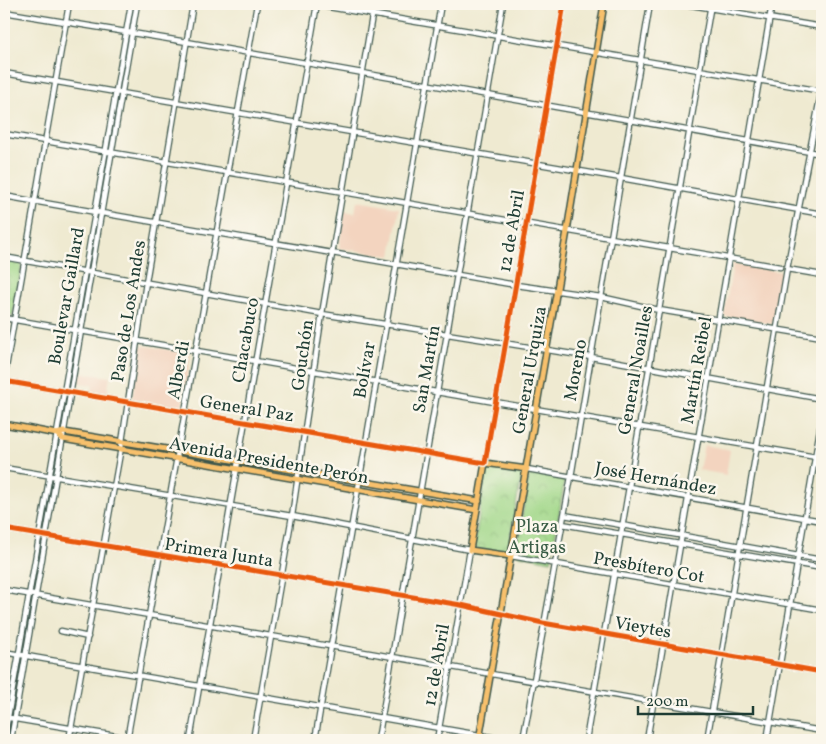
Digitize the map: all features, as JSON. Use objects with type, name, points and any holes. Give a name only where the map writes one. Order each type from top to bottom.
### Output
[{"type":"main road","name":"General Urquiza","points":[[480,738],[578,171],[604,4]]},
{"type":"main road","name":"Avenida Presidente Perón","points":[[4,424],[57,434],[64,432],[479,501]]},
{"type":"main road","name":"Avenida Presidente Perón","points":[[57,434],[63,439],[120,450],[177,458],[477,510]]},
{"type":"main road","name":"José Hernández","points":[[485,463],[526,469]]},
{"type":"main road","name":"12 de Abril","points":[[470,550],[485,463]]},
{"type":"main road","name":"Presbítero Cot","points":[[470,550],[512,556]]},
{"type":"street","points":[[5,4],[4,11],[363,72],[427,85],[822,154]]},
{"type":"street","points":[[4,380],[69,4]]},
{"type":"street","name":"Boulevar Gaillard","points":[[4,740],[6,717],[28,594],[63,439],[69,392],[81,331],[105,152],[131,4]]},
{"type":"street","name":"Boulevar Gaillard","points":[[98,212],[112,153],[137,4]]},
{"type":"street","name":"Paso de Los Andes","points":[[69,740],[122,442],[146,282],[193,4]]},
{"type":"street","name":"Alberdi","points":[[127,739],[257,4]]},
{"type":"street","points":[[311,4],[556,47],[822,90],[786,268],[706,740]]},
{"type":"street","name":"Chacabuco","points":[[190,740],[317,4]]},
{"type":"street","name":"Gouchón","points":[[253,740],[292,516],[322,314],[374,4]]},
{"type":"street","name":"Bolívar","points":[[315,740],[352,528],[356,489],[377,383],[441,4]]},
{"type":"street","name":"San Martín","points":[[378,740],[425,452],[503,4]]},
{"type":"street","name":"12 de Abril","points":[[485,463],[564,4]]},
{"type":"street","name":"Moreno","points":[[523,740],[571,477],[650,4]]},
{"type":"street","points":[[685,4],[711,6],[822,26]]},
{"type":"street","name":"Martín Reibel","points":[[648,740],[772,4]]},
{"type":"street","name":"General Noailles","points":[[586,740],[711,6]]},
{"type":"street","points":[[4,73],[622,178],[822,214]]},
{"type":"street","points":[[4,134],[286,183],[343,191],[526,225],[611,237],[670,249],[780,267]]},
{"type":"street","points":[[4,196],[516,285],[601,297],[659,310],[822,338]]},
{"type":"street","points":[[4,257],[322,314],[591,357],[708,380],[822,399]]},
{"type":"street","points":[[786,268],[822,274]]},
{"type":"street","name":"Boulevar Gaillard","points":[[53,477],[63,391],[74,330],[88,271]]},
{"type":"street","points":[[4,318],[255,362],[314,370],[436,394],[756,449],[822,458]]},
{"type":"street","name":"General Paz","points":[[4,380],[485,463]]},
{"type":"street","points":[[767,740],[822,417]]},
{"type":"street","points":[[4,468],[230,508],[292,516],[470,550]]},
{"type":"street","name":"José Hernández","points":[[526,469],[822,520]]},
{"type":"street","points":[[564,515],[822,560]]},
{"type":"street","points":[[562,524],[822,568]]},
{"type":"street","name":"Primera Junta","points":[[4,529],[219,567],[461,606]]},
{"type":"street","name":"Boulevar Gaillard","points":[[11,740],[34,596],[41,536]]},
{"type":"street","name":"12 de Abril","points":[[437,740],[470,550]]},
{"type":"street","name":"Presbítero Cot","points":[[512,556],[822,610]]},
{"type":"street","points":[[4,590],[822,731]]},
{"type":"street","name":"Vieytes","points":[[461,606],[543,623],[822,672]]},
{"type":"street","points":[[61,631],[88,637]]},
{"type":"street","points":[[4,652],[320,708],[382,717],[480,738],[508,740]]},
{"type":"street","points":[[6,717],[140,740]]},
{"type":"shaded area","points":[[357,201],[399,208],[391,256],[339,248],[345,211],[355,213]]},
{"type":"shaded area","points":[[733,264],[782,272],[773,324],[724,316]]},
{"type":"shaded area","points":[[141,345],[191,354],[182,407],[132,399]]},
{"type":"shaded area","points":[[77,372],[110,377],[107,394],[92,392],[93,385],[75,382]]},
{"type":"shaded area","points":[[704,445],[730,450],[726,475],[699,470]]},
{"type":"green space","points":[[4,261],[22,264],[13,314],[10,316],[4,316],[8,279],[4,277]]},
{"type":"green space","points":[[487,465],[522,472],[507,554],[474,548]]},
{"type":"green space","name":"Plaza Artigas","points":[[530,473],[565,478],[551,561],[515,554]]},
{"type":"cycle path","points":[[4,381],[485,463],[564,4]]},
{"type":"cycle path","points":[[4,529],[461,605],[543,623],[822,672]]}]
